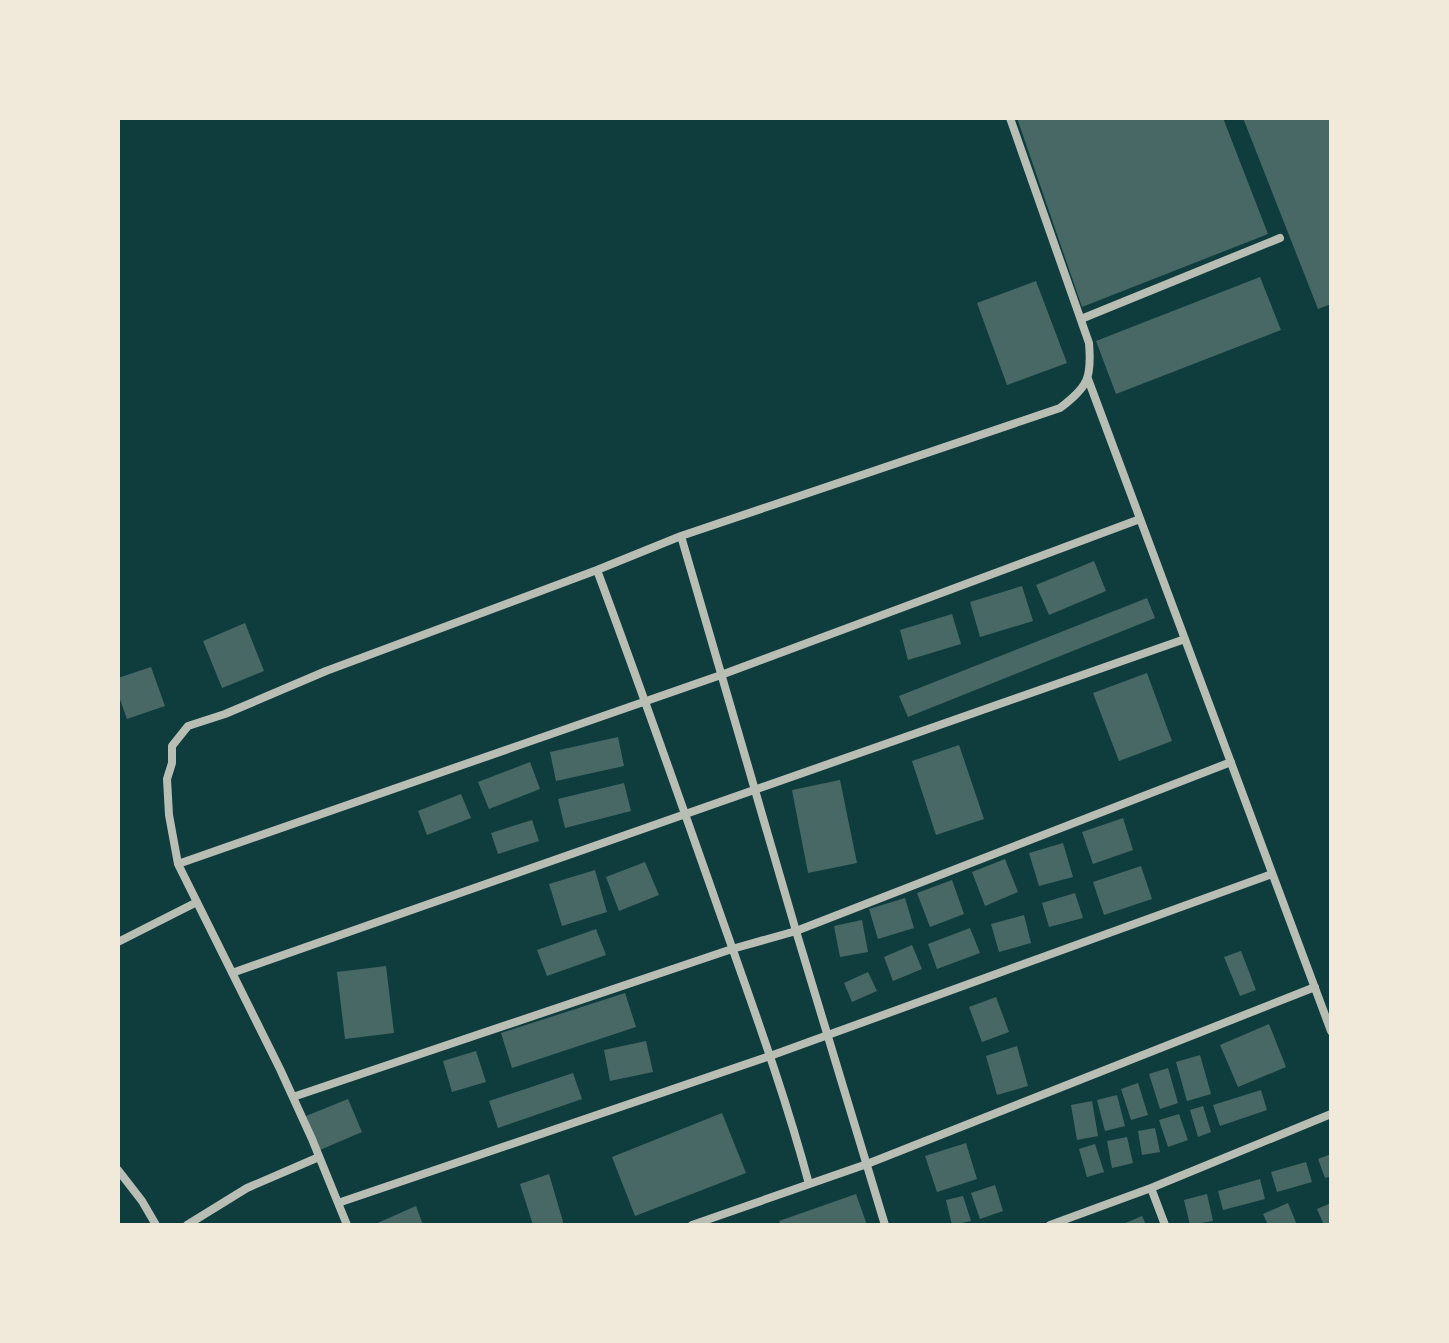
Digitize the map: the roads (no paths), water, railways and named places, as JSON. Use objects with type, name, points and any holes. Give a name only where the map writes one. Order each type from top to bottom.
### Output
[{"type":"street","points":[[347,1225],[293,1097],[178,864],[167,799],[172,746],[188,726],[225,714],[326,671],[681,536],[1060,408],[1076,396],[1088,379],[1091,362],[1089,343],[1010,118]]},
{"type":"street","points":[[1081,319],[1280,238]]},
{"type":"street","points":[[1088,379],[1331,1031]]},
{"type":"street","points":[[178,864],[721,675],[1140,519]]},
{"type":"street","points":[[681,536],[885,1225]]},
{"type":"street","points":[[597,570],[770,1056],[809,1184]]},
{"type":"street","points":[[232,973],[1185,639]]},
{"type":"street","points":[[293,1097],[732,949],[796,931],[1231,762]]},
{"type":"street","points":[[338,1203],[770,1056],[1272,874]]},
{"type":"street","points":[[118,942],[197,902]]},
{"type":"street","points":[[692,1225],[867,1164],[1315,987]]},
{"type":"street","points":[[1050,1225],[1151,1188],[1331,1114]]},
{"type":"street","points":[[187,1225],[247,1188],[319,1157]]},
{"type":"street","points":[[118,1170],[156,1225]]},
{"type":"street","points":[[1151,1188],[1165,1225]]}]
